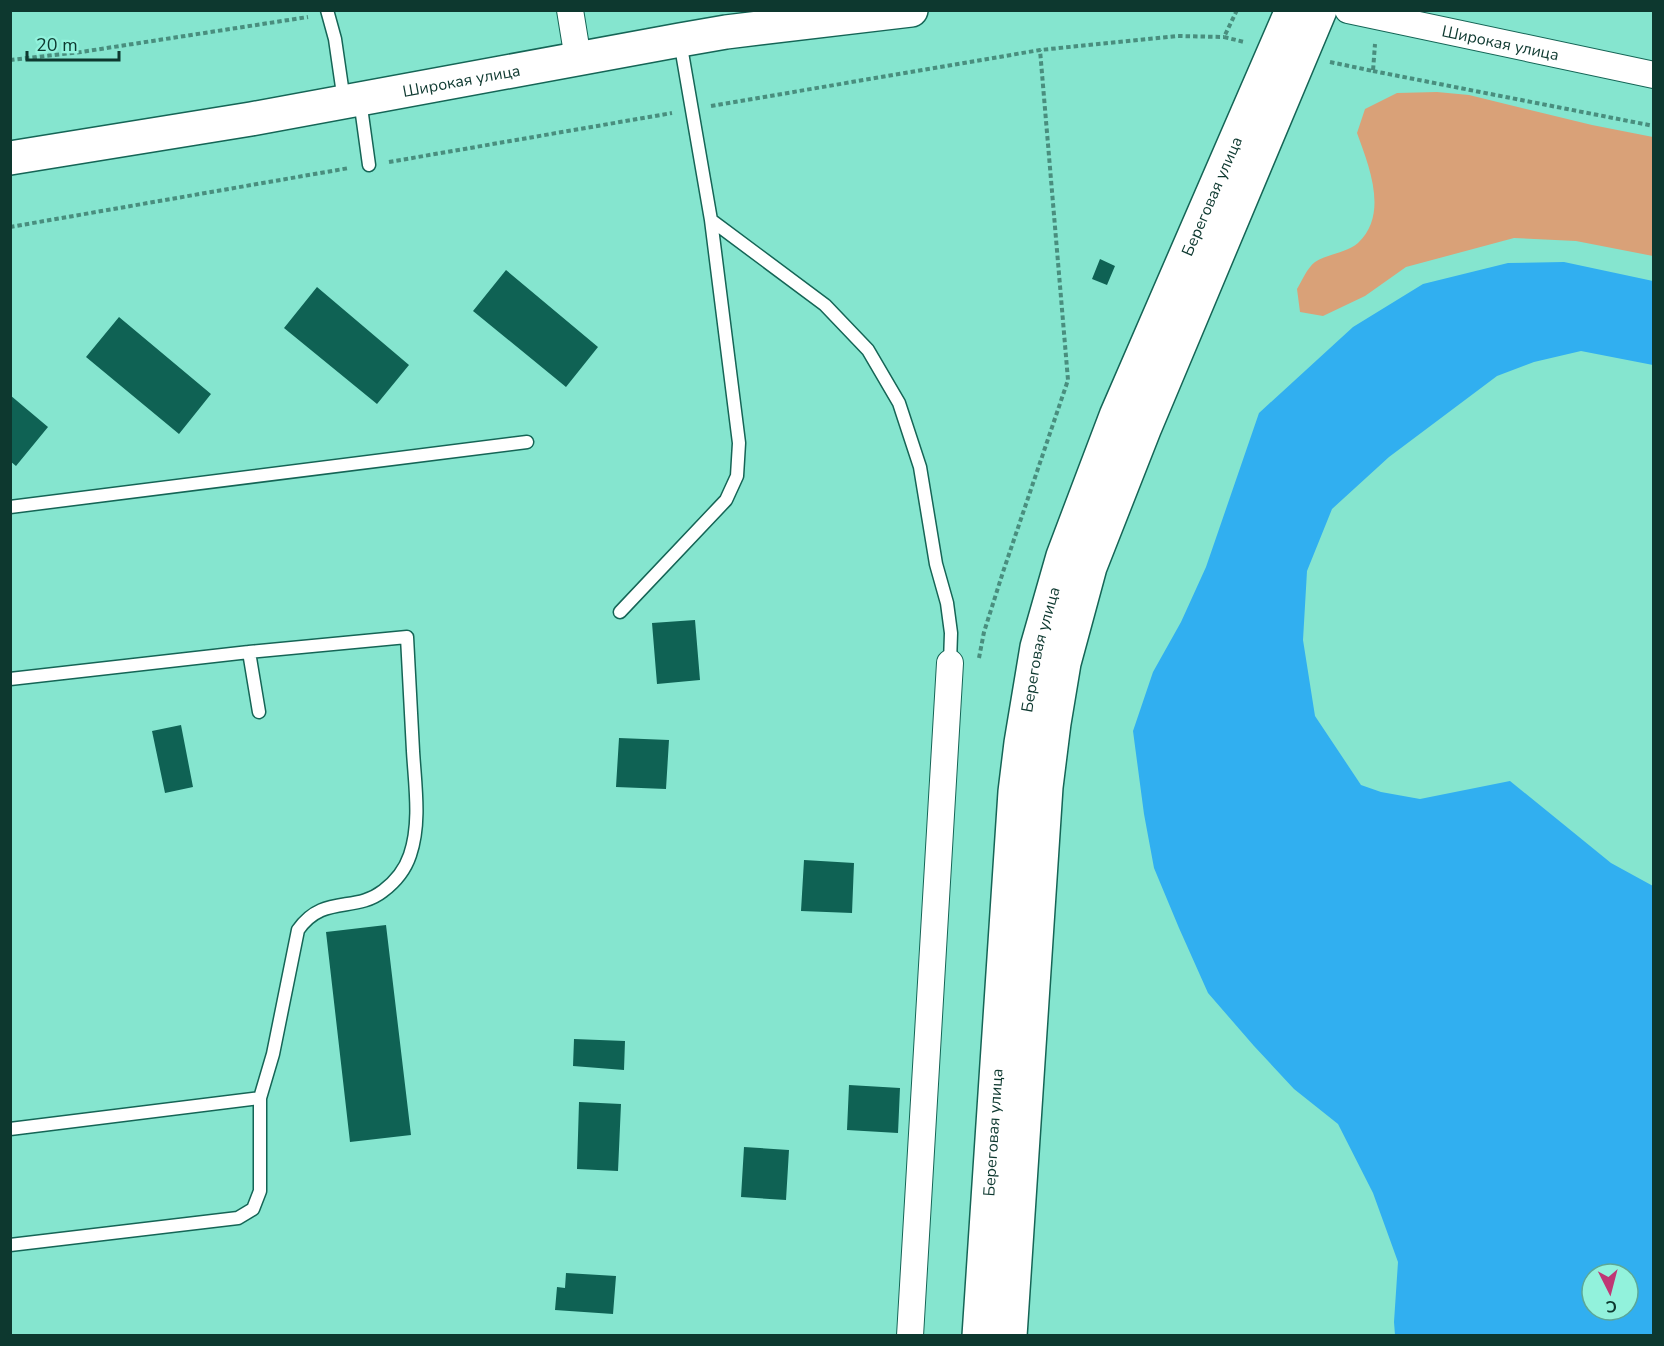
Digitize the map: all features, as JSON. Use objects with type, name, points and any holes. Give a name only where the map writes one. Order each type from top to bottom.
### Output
[{"type":"main road","name":"Широкая улица","points":[[10,158],[352,101],[680,40],[869,13],[911,10]]},
{"type":"main road","name":"Береговая улица","points":[[1010,1335],[1046,787],[1064,663],[1075,617],[1095,556],[1288,52],[1292,10]]},
{"type":"main road","name":"Береговая улица","points":[[979,1335],[1015,792],[1037,647],[1063,556],[1116,416],[1288,52],[1320,10]]},
{"type":"street","points":[[570,10],[578,58]]},
{"type":"street","name":"Широкая улица","points":[[1348,10],[1653,75]]},
{"type":"street","points":[[910,1335],[950,663]]},
{"type":"lane","points":[[328,12],[369,165]]},
{"type":"lane","points":[[620,612],[726,500],[737,476],[739,443],[711,220],[680,40]]},
{"type":"lane","points":[[711,220],[825,305],[868,350],[899,403],[920,467],[936,564],[947,603],[951,633],[950,663]]},
{"type":"lane","points":[[10,507],[527,442]]},
{"type":"lane","points":[[10,679],[407,637],[416,796],[415,832],[410,855],[402,873],[381,893],[360,901],[320,909],[307,917],[298,930],[273,1054],[260,1098],[260,1191],[253,1209],[238,1218],[10,1245]]},
{"type":"lane","points":[[249,652],[259,712]]},
{"type":"lane","points":[[10,1129],[260,1098]]},
{"type":"path","points":[[1224,38],[1237,10]]},
{"type":"path","points":[[10,60],[81,52],[328,12]]},
{"type":"path","points":[[1372,71],[1374,46],[1382,18]]},
{"type":"path","points":[[10,227],[1040,50],[1177,36],[1224,38],[1372,71],[1653,126]]},
{"type":"shaded area","points":[[1437,92],[1469,95],[1592,125],[1653,137],[1653,256],[1576,241],[1514,238],[1406,267],[1365,296],[1323,316],[1300,312],[1297,289],[1310,268],[1320,259],[1358,243],[1373,218],[1374,190],[1367,160],[1357,133],[1365,109],[1397,93]]},
{"type":"water","points":[[1564,262],[1653,281],[1653,365],[1581,351],[1534,362],[1497,376],[1389,457],[1332,509],[1307,571],[1303,640],[1315,716],[1361,785],[1381,792],[1420,799],[1510,781],[1611,863],[1653,886],[1653,1335],[1395,1335],[1398,1262],[1373,1193],[1338,1124],[1294,1089],[1208,993],[1154,868],[1133,731],[1153,672],[1181,622],[1206,567],[1259,413],[1353,327],[1423,284],[1508,263]]},
{"type":"building","points":[[1100,259],[1115,266],[1107,285],[1092,279]]},
{"type":"building","points":[[506,270],[598,347],[566,387],[473,311]]},
{"type":"building","points":[[317,287],[409,365],[377,404],[284,328]]},
{"type":"building","points":[[119,317],[211,394],[179,434],[86,357]]},
{"type":"building","points":[[10,395],[48,427],[16,466],[10,461]]},
{"type":"building","points":[[695,620],[700,680],[657,684],[652,623]]},
{"type":"building","points":[[181,725],[193,787],[165,793],[152,731]]},
{"type":"building","points":[[619,738],[669,740],[666,789],[616,787]]},
{"type":"building","points":[[804,860],[854,863],[852,913],[801,911]]},
{"type":"building","points":[[386,925],[411,1135],[350,1142],[326,932]]},
{"type":"building","points":[[574,1039],[625,1041],[624,1070],[573,1066]]},
{"type":"building","points":[[849,1085],[900,1088],[898,1133],[847,1130]]},
{"type":"building","points":[[579,1102],[621,1104],[618,1171],[577,1169]]},
{"type":"building","points":[[744,1147],[789,1150],[786,1200],[741,1197]]},
{"type":"building","points":[[566,1273],[616,1276],[613,1314],[555,1310],[557,1287],[565,1288]]}]
